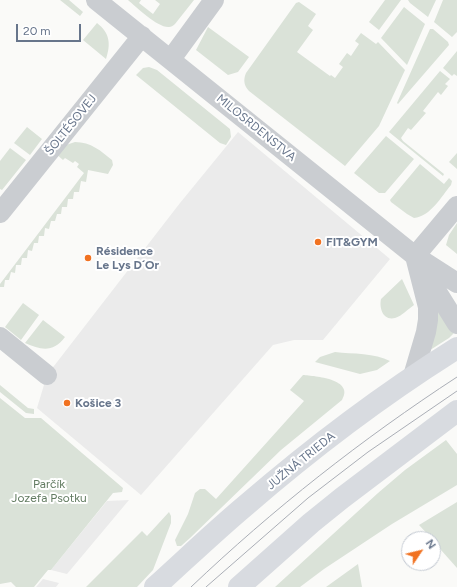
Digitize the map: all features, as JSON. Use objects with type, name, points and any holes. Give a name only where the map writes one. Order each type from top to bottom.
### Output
[{"type":"street","name":"MILOSRDENSTVA","points":[[96,0],[172,59],[415,256],[456,282]]},
{"type":"street","points":[[172,59],[214,0]]},
{"type":"street","name":"ŠOLTÉSOVEJ","points":[[0,213],[142,36]]},
{"type":"street","points":[[415,256],[457,206]]},
{"type":"street","points":[[415,256],[457,324]]},
{"type":"street","points":[[413,376],[428,320],[428,307],[415,256]]},
{"type":"street","points":[[0,337],[47,375]]},
{"type":"street","name":"JUŽNÁ TRIEDA","points":[[155,587],[244,506],[315,448],[413,376],[457,348]]},
{"type":"street","points":[[239,587],[311,523],[457,411]]},
{"type":"shaded area","points":[[238,132],[390,259],[323,340],[294,340],[273,345],[141,495],[37,408],[47,375],[180,203]]},
{"type":"shaded area","points":[[129,500],[67,574],[51,570],[107,501]]},
{"type":"shaded area","points":[[43,579],[59,583],[56,587],[36,587]]},
{"type":"green space","points":[[60,0],[69,0],[83,12],[80,16]]},
{"type":"green space","points":[[128,0],[141,0],[139,3],[153,14],[160,4],[155,0],[194,0],[175,24],[169,27],[153,21]]},
{"type":"green space","points":[[385,0],[401,0],[379,30],[369,22]]},
{"type":"green space","points":[[408,0],[436,0],[428,17]]},
{"type":"green space","points":[[443,0],[457,0],[457,32],[452,37],[434,22]]},
{"type":"green space","points":[[299,2],[316,14],[308,26],[313,30],[297,52],[330,76],[331,75],[335,78],[343,67],[339,64],[347,53],[351,56],[359,44],[355,41],[361,33],[376,44],[378,42],[405,70],[379,126],[345,166],[249,91],[245,85],[244,78],[246,73],[296,3]]},
{"type":"green space","points":[[404,7],[425,24],[407,65],[381,38]]},
{"type":"green space","points":[[97,23],[105,31],[108,39],[109,48],[106,59],[83,40]]},
{"type":"green space","points":[[208,27],[249,57],[238,72],[228,75],[196,50]]},
{"type":"green space","points":[[430,29],[433,29],[448,42],[449,45],[398,104],[397,103]]},
{"type":"green space","points":[[457,51],[457,76],[454,74],[452,76],[443,68]]},
{"type":"green space","points":[[149,67],[157,70],[230,129],[231,137],[226,145],[220,143],[136,75],[143,68]]},
{"type":"green space","points":[[440,71],[450,79],[445,84],[448,86],[441,95],[438,92],[423,111],[426,113],[411,130],[408,128],[401,138],[444,174],[443,176],[389,132]]},
{"type":"green space","points":[[27,127],[42,139],[30,155],[14,143]]},
{"type":"green space","points":[[386,136],[414,159],[385,193],[379,193],[354,173]]},
{"type":"green space","points":[[75,142],[91,145],[112,160],[113,165],[108,174],[88,170],[86,182],[81,181],[79,192],[74,192],[73,199],[68,199],[67,207],[62,207],[61,214],[57,214],[55,221],[51,221],[49,229],[45,228],[44,236],[39,236],[38,243],[34,243],[32,251],[28,250],[27,258],[22,258],[21,265],[16,265],[15,273],[11,272],[9,280],[5,280],[4,287],[0,287],[0,284],[84,173],[77,167],[79,164],[75,161],[73,163],[65,158],[63,160],[55,153],[63,146]]},
{"type":"green space","points":[[10,148],[26,160],[2,190],[0,189],[0,161]]},
{"type":"green space","points":[[457,153],[457,169],[449,162]]},
{"type":"green space","points":[[420,164],[444,184],[449,178],[452,181],[451,185],[431,210],[426,214],[414,218],[390,200]]},
{"type":"green space","points":[[457,223],[457,254],[446,245],[449,235]]},
{"type":"green space","points":[[402,279],[414,305],[398,317],[387,318],[381,310],[381,299]]},
{"type":"green space","points":[[23,303],[39,315],[21,340],[5,327]]},
{"type":"green space","points":[[440,311],[454,333],[449,338],[427,352],[436,314]]},
{"type":"green space","points":[[43,320],[65,337],[56,346],[46,349],[25,343]]},
{"type":"green space","points":[[335,352],[378,356],[390,361],[377,370],[360,374],[315,362],[320,357]]},
{"type":"green space","points":[[303,375],[316,376],[339,383],[343,387],[345,393],[342,400],[281,450],[190,538],[181,546],[177,546],[175,540],[188,514],[195,493],[200,489],[205,489],[216,499],[304,401],[290,390]]},
{"type":"green space","points":[[0,385],[28,408],[34,409],[34,414],[26,413],[0,392]]},
{"type":"green space","name":"Parčík Jozefa Psotku","points":[[0,398],[25,418],[41,418],[123,488],[122,492],[113,493],[51,570],[48,570],[34,587],[16,587],[11,582],[0,584]]},
{"type":"green space","points":[[446,440],[457,454],[457,485],[392,524],[324,569],[300,587],[275,587],[378,493],[405,470]]},
{"type":"green space","points":[[457,502],[457,568],[441,550],[441,531],[425,531],[419,525]]},
{"type":"green space","points":[[169,512],[171,516],[171,523],[153,570],[137,587],[86,587],[142,531],[147,536]]},
{"type":"green space","points":[[358,564],[362,587],[326,587]]},
{"type":"tram line","points":[[191,587],[254,530],[319,476],[387,425],[457,377]]},
{"type":"tram line","points":[[206,587],[308,498],[368,452],[457,391]]},
{"type":"place","name":"FIT&GYM","points":[[318,242]]},
{"type":"place","name":"Résidence Le Lys D´Or","points":[[88,258]]},
{"type":"place","name":"Košice 3","points":[[67,403]]}]
